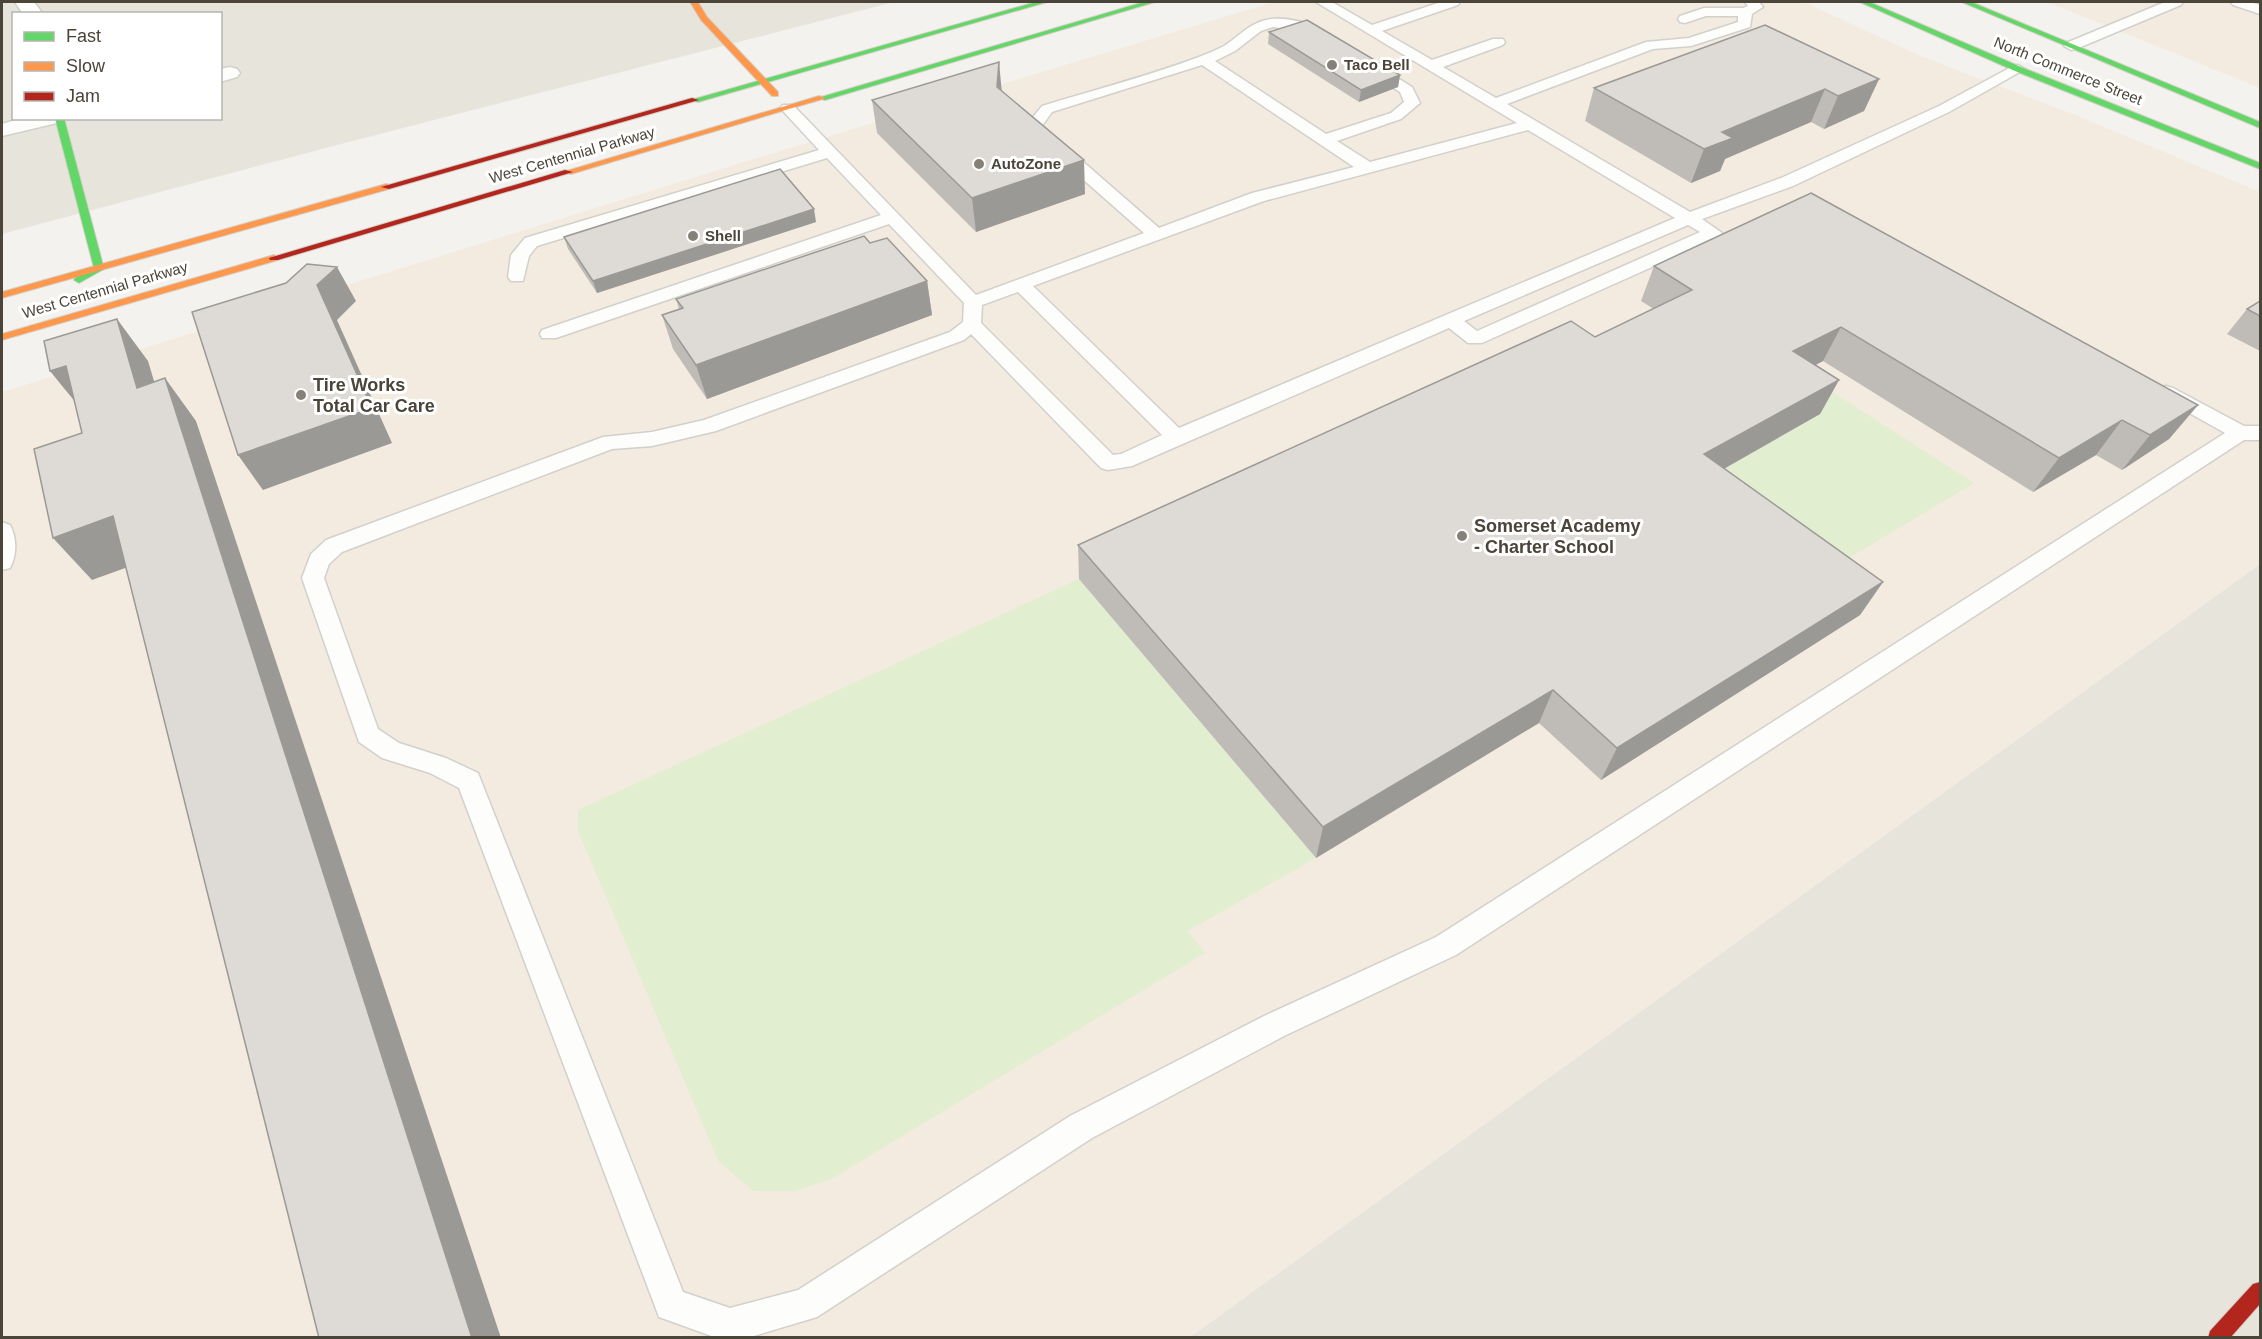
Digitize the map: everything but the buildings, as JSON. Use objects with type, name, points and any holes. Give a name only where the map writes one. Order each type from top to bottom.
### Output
[{"type":"main road","points":[[694,2],[704,18],[788,108]]},
{"type":"main road","name":"West Centennial Parkway","points":[[2,295],[1043,2]]},
{"type":"main road","name":"West Centennial Parkway","points":[[2,337],[1150,2]]},
{"type":"main road","name":"North Commerce Street","points":[[1864,2],[2018,69],[2260,166]]},
{"type":"main road","name":"North Commerce Street","points":[[1966,2],[2260,125]]},
{"type":"main road","points":[[50,295],[99,269],[60,120]]},
{"type":"main road","points":[[2217,1338],[2260,1291]]},
{"type":"street","points":[[2,130],[41,120]]},
{"type":"lane","points":[[1323,2],[1713,233],[1475,339],[1452,320]]},
{"type":"lane","points":[[1371,30],[1453,2]]},
{"type":"lane","points":[[2071,46],[2176,2]]},
{"type":"lane","points":[[2238,2],[2260,10]]},
{"type":"lane","points":[[1494,104],[1651,45],[1685,26],[1704,12],[1748,7]]},
{"type":"lane","points":[[1702,27],[1748,7]]},
{"type":"lane","points":[[1651,45],[1691,42],[1745,24],[1748,7]]},
{"type":"lane","points":[[1156,234],[1034,127],[1047,109],[1204,60],[1229,49],[1257,27],[1289,23],[1306,27],[1334,44]]},
{"type":"lane","points":[[1651,45],[1657,30]]},
{"type":"lane","points":[[1430,66],[1498,42]]},
{"type":"lane","points":[[1204,60],[1367,168]]},
{"type":"lane","points":[[1324,140],[1396,116],[1412,103],[1407,90],[1362,61]]},
{"type":"lane","points":[[788,108],[893,217],[972,313],[1108,463],[1125,461],[1176,437],[1690,218],[1787,182],[1944,109],[2018,69]]},
{"type":"lane","points":[[1529,125],[1258,197],[1020,284],[972,313],[957,336],[709,426],[652,439],[610,442],[334,546],[319,560],[313,578],[368,735],[391,751],[437,765],[469,781],[671,1305],[730,1324],[805,1305],[1081,1127],[1274,1026],[1446,946],[2250,433]]},
{"type":"lane","points":[[517,277],[520,255],[531,242],[831,152]]},
{"type":"lane","points":[[1787,182],[1807,193]]},
{"type":"lane","points":[[549,334],[893,217]]},
{"type":"lane","points":[[1020,284],[1176,437]]},
{"type":"lane","points":[[2149,382],[2250,433]]},
{"type":"lane","points":[[2,530],[5,555],[2,562]]},
{"type":"shaded area","points":[[2,2],[894,2],[2,234]]},
{"type":"shaded area","points":[[1274,2],[1804,2],[1923,57],[2083,118],[2260,192],[2260,564],[1190,1337],[2,1338],[2,392],[747,161]]},
{"type":"shaded area","points":[[2047,2],[2260,2],[2260,88]]},
{"type":"shaded area","points":[[2260,564],[2260,1337],[1190,1337]]},
{"type":"green space","points":[[1820,384],[1974,483],[1812,580],[1688,489]]},
{"type":"green space","points":[[1079,579],[1316,858],[1188,931],[1205,953],[833,1178],[795,1191],[754,1191],[719,1162],[578,831],[578,810]]},
{"type":"traffic: fast","points":[[695,100],[1043,2]]},
{"type":"traffic: fast","points":[[822,98],[1151,2]]},
{"type":"traffic: fast","points":[[1864,2],[2018,69],[2260,166]]},
{"type":"traffic: fast","points":[[1966,2],[2260,125]]},
{"type":"traffic: fast","points":[[60,120],[99,269],[79,280]]},
{"type":"traffic: slow","points":[[694,2],[704,18],[775,94]]},
{"type":"traffic: slow","points":[[568,172],[822,98]]},
{"type":"traffic: slow","points":[[2,295],[386,187]]},
{"type":"traffic: slow","points":[[2,337],[274,258]]},
{"type":"traffic: jam","points":[[386,187],[695,100]]},
{"type":"traffic: jam","points":[[274,258],[568,172]]},
{"type":"traffic: jam","points":[[2217,1338],[2260,1291]]},
{"type":"place","name":"Taco Bell","points":[[1332,65]]},
{"type":"place","name":"AutoZone","points":[[979,164]]},
{"type":"place","name":"Shell","points":[[693,236]]},
{"type":"place","name":"Tire Works Total Car Care","points":[[301,395]]},
{"type":"place","name":"Somerset Academy - Charter School","points":[[1462,536]]}]
